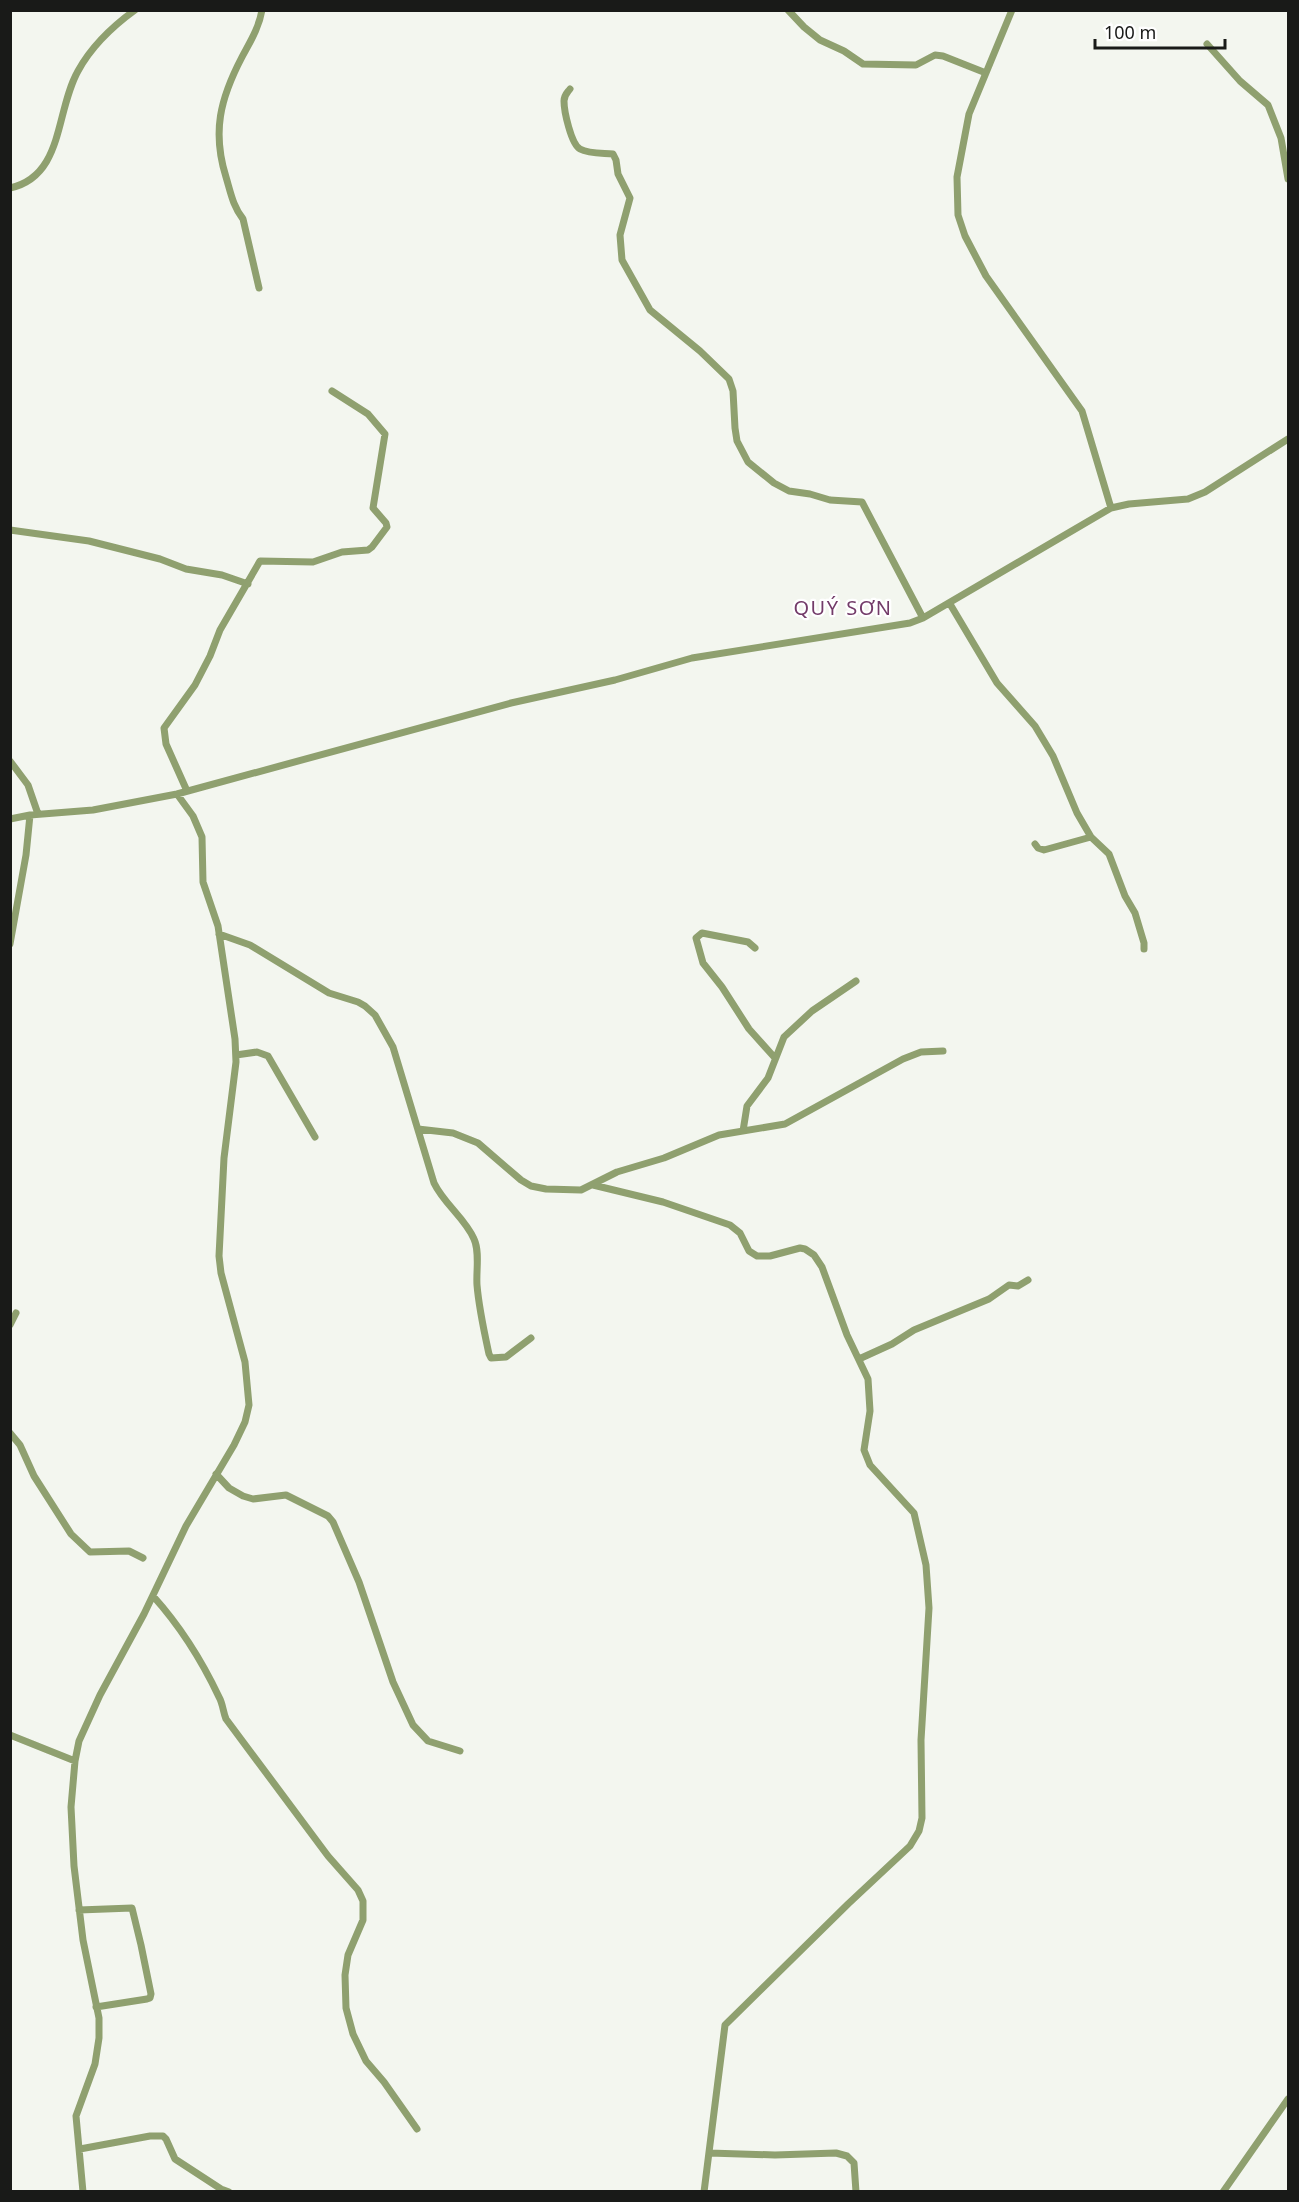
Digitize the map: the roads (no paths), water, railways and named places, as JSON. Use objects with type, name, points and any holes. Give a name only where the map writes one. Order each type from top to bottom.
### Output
[{"type":"street","points":[[10,188],[29,182],[45,166],[52,153],[66,99],[78,71],[89,54],[111,30],[135,10]]},
{"type":"street","points":[[259,288],[243,219],[236,212],[220,159],[218,136],[227,93],[256,32],[262,10]]},
{"type":"street","points":[[788,10],[820,40],[844,51],[863,64],[916,65],[935,55],[986,73]]},
{"type":"street","points":[[1012,10],[969,114],[957,177],[958,215],[965,236],[986,276],[1082,411],[1111,508]]},
{"type":"street","points":[[1207,44],[1240,81],[1268,105],[1281,138],[1288,179]]},
{"type":"street","points":[[570,88],[565,95],[564,102],[572,138],[580,149],[613,154],[618,174],[630,198],[620,235],[622,260],[650,310],[700,351],[729,379],[733,391],[735,428],[744,456],[748,462],[782,489],[830,500],[862,502],[923,618]]},
{"type":"street","points":[[187,791],[166,744],[165,728],[195,685],[220,630],[260,561],[313,562],[342,552],[364,550],[372,547],[387,527],[373,508],[385,434],[368,414],[332,391]]},
{"type":"street","points":[[10,819],[38,814],[93,810],[177,794],[511,703],[615,680],[692,658],[910,622],[950,604],[1111,508],[1129,504],[1188,499],[1205,492],[1288,439]]},
{"type":"street","points":[[10,530],[89,541],[160,559],[186,569],[222,575],[248,584]]},
{"type":"street","points":[[950,604],[997,683],[1035,726],[1053,756],[1077,813],[1091,837],[1109,854],[1125,896],[1135,913],[1144,949]]},
{"type":"street","points":[[10,761],[28,785],[38,814]]},
{"type":"street","points":[[83,2192],[76,2116],[97,2055],[99,2018],[79,1910],[74,1866],[71,1807],[79,1741],[183,1533],[245,1422],[249,1406],[245,1362],[220,1273],[219,1256],[224,1158],[236,1055],[219,934],[203,882],[202,837],[193,816],[177,794]]},
{"type":"street","points":[[10,944],[26,855],[30,815]]},
{"type":"street","points":[[1035,844],[1044,850],[1091,837]]},
{"type":"street","points":[[755,948],[748,942],[702,933],[696,938],[703,963],[722,987],[748,1029],[775,1058]]},
{"type":"street","points":[[219,934],[250,945],[329,993],[365,1005],[375,1015],[393,1047],[428,1170],[439,1194],[476,1242],[477,1286],[489,1354],[491,1358],[507,1357],[531,1338]]},
{"type":"street","points":[[743,1131],[747,1106],[768,1078],[784,1037],[812,1011],[856,981]]},
{"type":"street","points":[[418,1130],[453,1133],[471,1139],[493,1154],[521,1180],[536,1188],[581,1190],[625,1168],[670,1155],[719,1135],[785,1124],[903,1059],[921,1052],[943,1051]]},
{"type":"street","points":[[236,1055],[257,1052],[268,1056],[315,1137]]},
{"type":"street","points":[[593,1185],[663,1202],[730,1225],[740,1233],[749,1251],[757,1256],[770,1256],[800,1248],[810,1251],[822,1267],[847,1335],[868,1379],[869,1425],[864,1452],[870,1465],[914,1514],[926,1565],[929,1608],[922,1732],[921,1827],[910,1846],[725,2025],[705,2192]]},
{"type":"street","points":[[859,1359],[928,1324],[989,1299],[1009,1285],[1018,1286],[1028,1280]]},
{"type":"street","points":[[10,1325],[16,1313]]},
{"type":"street","points":[[10,1433],[20,1445],[34,1476],[71,1534],[90,1552],[129,1551],[143,1558]]},
{"type":"street","points":[[216,1474],[229,1488],[243,1496],[253,1499],[286,1495],[328,1516],[359,1582],[393,1682],[413,1725],[428,1741],[460,1751]]},
{"type":"street","points":[[153,1596],[190,1644],[221,1700],[226,1719],[328,1856],[358,1890],[364,1910],[363,1920],[348,1955],[345,1975],[353,2034],[366,2061],[417,2129]]},
{"type":"street","points":[[10,1735],[75,1761]]},
{"type":"street","points":[[79,1910],[132,1908],[151,1994],[147,1999],[96,2007]]},
{"type":"street","points":[[1223,2192],[1288,2099]]},
{"type":"street","points":[[80,2150],[150,2136],[163,2136],[175,2159],[229,2192]]},
{"type":"street","points":[[709,2152],[775,2155],[842,2154],[854,2163],[856,2192]]},
{"type":"district","name":"QUÝ SƠN","points":[[843,607]]}]
